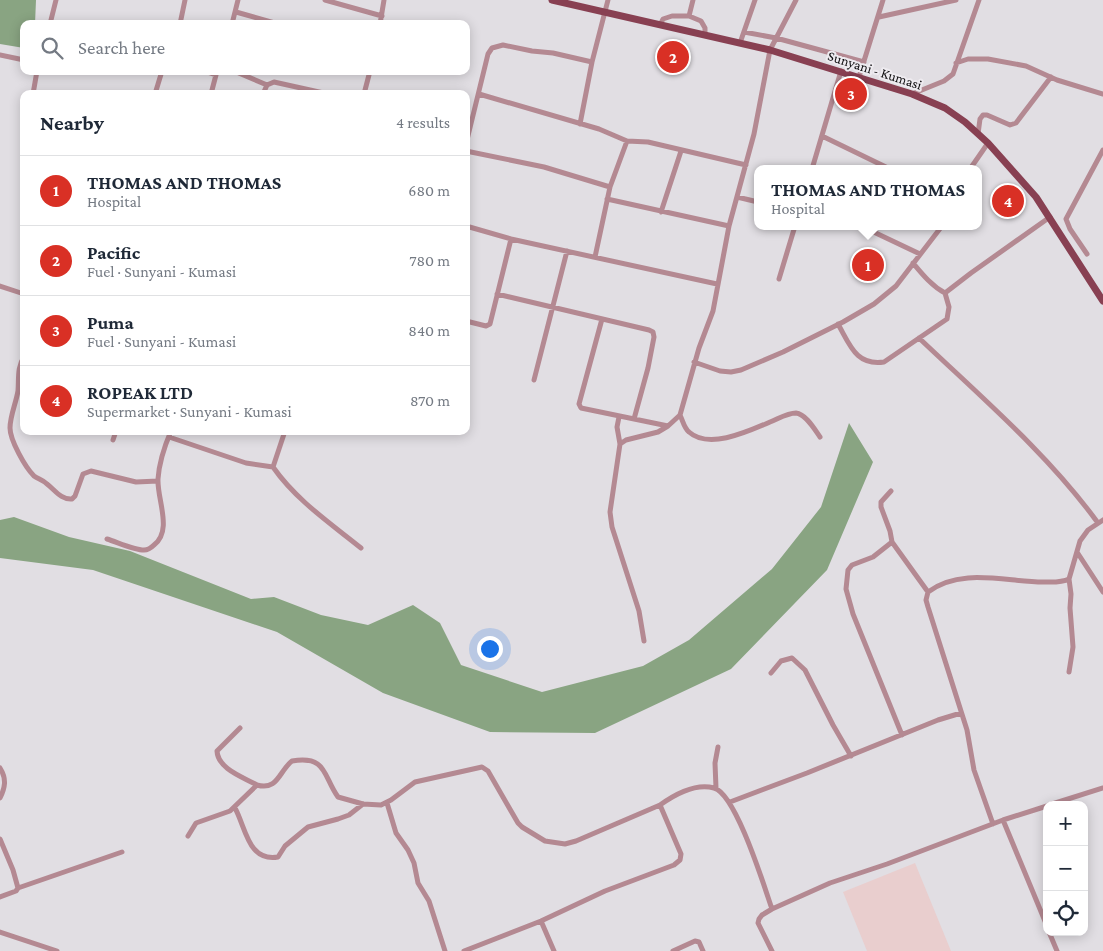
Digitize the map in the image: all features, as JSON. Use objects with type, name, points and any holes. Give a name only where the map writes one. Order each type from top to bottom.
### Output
[{"type":"main road","name":"Sunyani - Kumasi","points":[[552,0],[770,50],[912,94],[945,108],[988,143],[1036,197],[1103,301]]},
{"type":"street","points":[[51,20],[56,0]]},
{"type":"street","points":[[181,20],[185,0]]},
{"type":"street","points":[[233,20],[238,0]]},
{"type":"street","points":[[325,0],[382,16]]},
{"type":"street","points":[[381,20],[384,0]]},
{"type":"street","points":[[580,124],[606,0]]},
{"type":"street","points":[[689,16],[693,0]]},
{"type":"street","points":[[740,43],[756,0]]},
{"type":"street","points":[[620,444],[626,440],[658,432],[680,415],[694,362],[713,311],[729,226],[758,118],[770,50],[796,0]]},
{"type":"street","points":[[859,77],[883,0]]},
{"type":"street","points":[[879,17],[956,0]]},
{"type":"street","points":[[912,94],[950,78],[953,74],[979,0]]},
{"type":"street","points":[[236,12],[264,20]]},
{"type":"street","points":[[660,25],[663,19],[672,16],[689,16],[701,20],[705,28],[705,35]]},
{"type":"street","points":[[744,32],[776,38],[864,62]]},
{"type":"street","points":[[470,129],[488,54],[497,45],[553,53],[592,62]]},
{"type":"street","points":[[0,55],[20,59]]},
{"type":"street","points":[[956,63],[968,59],[988,59],[1026,66],[1051,77],[1103,92]]},
{"type":"street","points":[[813,165],[841,71]]},
{"type":"street","points":[[34,90],[36,75]]},
{"type":"street","points":[[156,90],[161,75]]},
{"type":"street","points":[[212,90],[216,75]]},
{"type":"street","points":[[243,75],[267,85]]},
{"type":"street","points":[[365,90],[369,75]]},
{"type":"street","points":[[978,134],[980,119],[983,115],[1010,125],[1016,123],[1051,77]]},
{"type":"street","points":[[265,90],[267,85],[274,82],[310,90]]},
{"type":"street","points":[[479,94],[599,128],[627,141],[648,142],[746,165]]},
{"type":"street","points":[[822,136],[882,165]]},
{"type":"street","points":[[594,257],[610,187],[627,141]]},
{"type":"street","points":[[973,165],[988,143]]},
{"type":"street","points":[[1087,254],[1070,229],[1066,219],[1103,150]]},
{"type":"street","points":[[661,212],[681,151]]},
{"type":"street","points":[[470,152],[544,167],[610,187]]},
{"type":"street","points":[[737,197],[754,201]]},
{"type":"street","points":[[607,199],[729,226]]},
{"type":"street","points":[[946,293],[1050,217]]},
{"type":"street","points":[[470,227],[511,239],[717,284]]},
{"type":"street","points":[[779,280],[794,230]]},
{"type":"street","points":[[869,230],[920,254]]},
{"type":"street","points":[[694,362],[720,371],[731,372],[740,370],[790,349],[838,324],[874,304],[896,286],[939,230]]},
{"type":"street","points":[[470,322],[488,326],[491,321],[511,239]]},
{"type":"street","points":[[534,380],[567,251]]},
{"type":"street","points":[[838,324],[854,352],[862,360],[884,362],[947,319],[949,307],[946,293],[932,285],[913,263]]},
{"type":"street","points":[[0,286],[20,293]]},
{"type":"street","points":[[497,294],[553,306],[653,332],[654,337],[648,368],[634,419]]},
{"type":"street","points":[[602,319],[580,404],[581,408],[668,426]]},
{"type":"street","points":[[919,338],[1051,465],[1101,522],[1088,530],[1080,541],[1069,579],[1072,594],[1070,608],[1074,647],[1069,672]]},
{"type":"street","points":[[20,370],[10,428],[11,436],[22,458],[36,478],[45,482],[66,499],[72,499],[75,496],[83,474],[87,472],[97,472],[136,482],[158,481]]},
{"type":"street","points":[[680,415],[689,432],[700,438],[713,439],[738,434],[786,415],[796,413],[801,415],[820,437]]},
{"type":"street","points":[[619,417],[617,427],[620,444],[610,512],[612,527],[638,611],[644,641]]},
{"type":"street","points":[[112,440],[114,435]]},
{"type":"street","points":[[273,467],[284,435]]},
{"type":"street","points":[[107,539],[144,550],[151,548],[159,542],[163,532],[163,521],[158,481],[169,437],[246,463],[273,467],[288,486],[361,548]]},
{"type":"street","points":[[891,491],[881,502],[881,507],[892,542],[928,592]]},
{"type":"street","points":[[892,542],[873,558],[852,565],[846,576],[846,589],[853,614],[902,735]]},
{"type":"street","points":[[1077,552],[1103,592]]},
{"type":"street","points":[[993,824],[974,770],[971,744],[926,600],[928,592],[940,584],[966,578],[986,577],[1027,582],[1062,582],[1069,579]]},
{"type":"street","points":[[771,673],[781,661],[792,658],[805,670],[851,756]]},
{"type":"street","points":[[730,802],[961,713]]},
{"type":"street","points":[[240,728],[217,751],[218,759],[223,766],[257,785],[264,787],[274,784],[292,761],[313,761],[321,765],[338,797],[363,804],[381,805],[387,803],[416,782],[482,767],[488,771],[522,827],[545,841],[566,844],[660,805],[679,794],[706,787],[716,788],[730,802],[741,825],[772,909]]},
{"type":"street","points":[[716,788],[715,763],[718,747]]},
{"type":"street","points":[[0,768],[5,784],[0,798]]},
{"type":"street","points":[[188,836],[196,823],[235,808],[257,785]]},
{"type":"street","points":[[1061,801],[1103,788]]},
{"type":"street","points":[[387,803],[396,833],[408,850],[414,863],[418,883],[429,901],[445,951]]},
{"type":"street","points":[[235,808],[254,850],[260,856],[269,858],[278,857],[285,846],[308,827],[328,823],[343,817],[363,804]]},
{"type":"street","points":[[464,951],[541,921],[605,891],[674,865],[680,860],[681,854],[660,805]]},
{"type":"street","points":[[772,951],[758,923],[762,915],[772,909],[830,882],[887,864],[1043,807]]},
{"type":"street","points":[[1003,820],[1043,916]]},
{"type":"street","points":[[0,839],[13,870],[18,888]]},
{"type":"street","points":[[0,897],[16,891],[18,888],[122,852]]},
{"type":"street","points":[[541,921],[554,951]]},
{"type":"street","points":[[0,932],[57,951]]},
{"type":"street","points":[[1051,936],[1057,951]]},
{"type":"street","points":[[673,951],[695,941],[699,942],[703,951]]},
{"type":"shaded area","points":[[915,863],[951,951],[867,951],[843,892]]},
{"type":"green space","points":[[0,0],[36,0],[35,20],[20,20],[20,47],[0,44]]},
{"type":"green space","points":[[849,423],[873,462],[827,570],[731,669],[595,733],[490,732],[383,693],[277,632],[93,570],[0,558],[0,520],[14,517],[69,537],[130,551],[251,599],[274,597],[321,615],[368,625],[413,605],[440,623],[461,665],[542,692],[643,666],[689,640],[772,569],[821,507]]},
{"type":"place","name":"Pacific","points":[[673,57]]},
{"type":"place","name":"Puma","points":[[851,94]]},
{"type":"place","name":"ROPEAK LTD","points":[[1008,201]]},
{"type":"place","name":"THOMAS AND THOMAS","points":[[868,265]]}]
